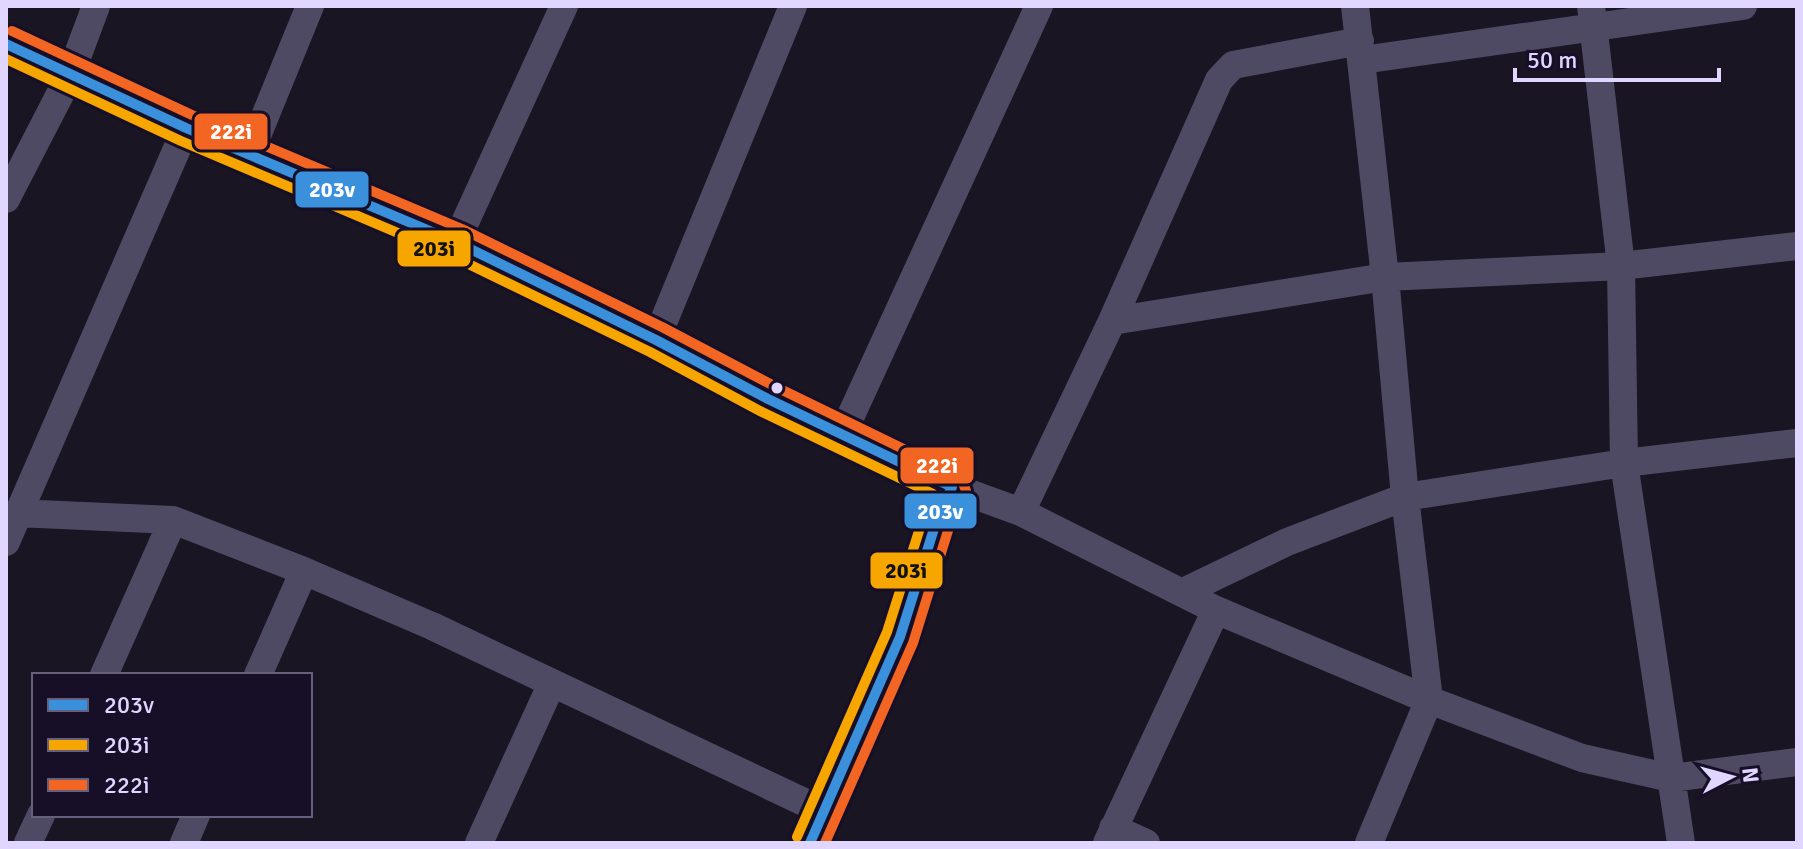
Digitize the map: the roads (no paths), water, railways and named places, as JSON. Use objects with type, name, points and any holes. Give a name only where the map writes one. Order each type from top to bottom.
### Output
[{"type":"street","points":[[6,199],[71,73],[96,6]]},
{"type":"street","points":[[250,153],[310,6]]},
{"type":"street","points":[[456,242],[564,6]]},
{"type":"street","points":[[656,340],[793,6]]},
{"type":"street","points":[[842,435],[1039,6]]},
{"type":"street","points":[[1355,6],[1429,700],[1369,843]]},
{"type":"street","points":[[1021,512],[1112,321],[1219,80],[1233,65],[1361,50],[1592,16],[1743,6]]},
{"type":"street","points":[[1592,16],[1621,266],[1624,463],[1681,843]]},
{"type":"street","points":[[6,44],[186,128],[456,242],[768,399],[952,487],[1021,512],[1216,610],[1429,700],[1582,758],[1671,778],[1797,762]]},
{"type":"street","points":[[6,542],[186,128]]},
{"type":"street","points":[[1112,321],[1385,277],[1621,266],[1797,246]]},
{"type":"street","points":[[1183,592],[1287,542],[1405,497],[1624,463],[1797,443]]},
{"type":"street","points":[[810,843],[900,637],[938,516],[952,487]]},
{"type":"street","points":[[16,513],[173,520],[304,571],[432,626],[825,812]]},
{"type":"street","points":[[105,673],[173,520]]},
{"type":"street","points":[[259,673],[304,571]]},
{"type":"street","points":[[1146,843],[1110,836],[1216,610]]},
{"type":"street","points":[[479,843],[552,683]]},
{"type":"street","points":[[28,843],[40,817]]},
{"type":"street","points":[[184,843],[195,817]]}]
